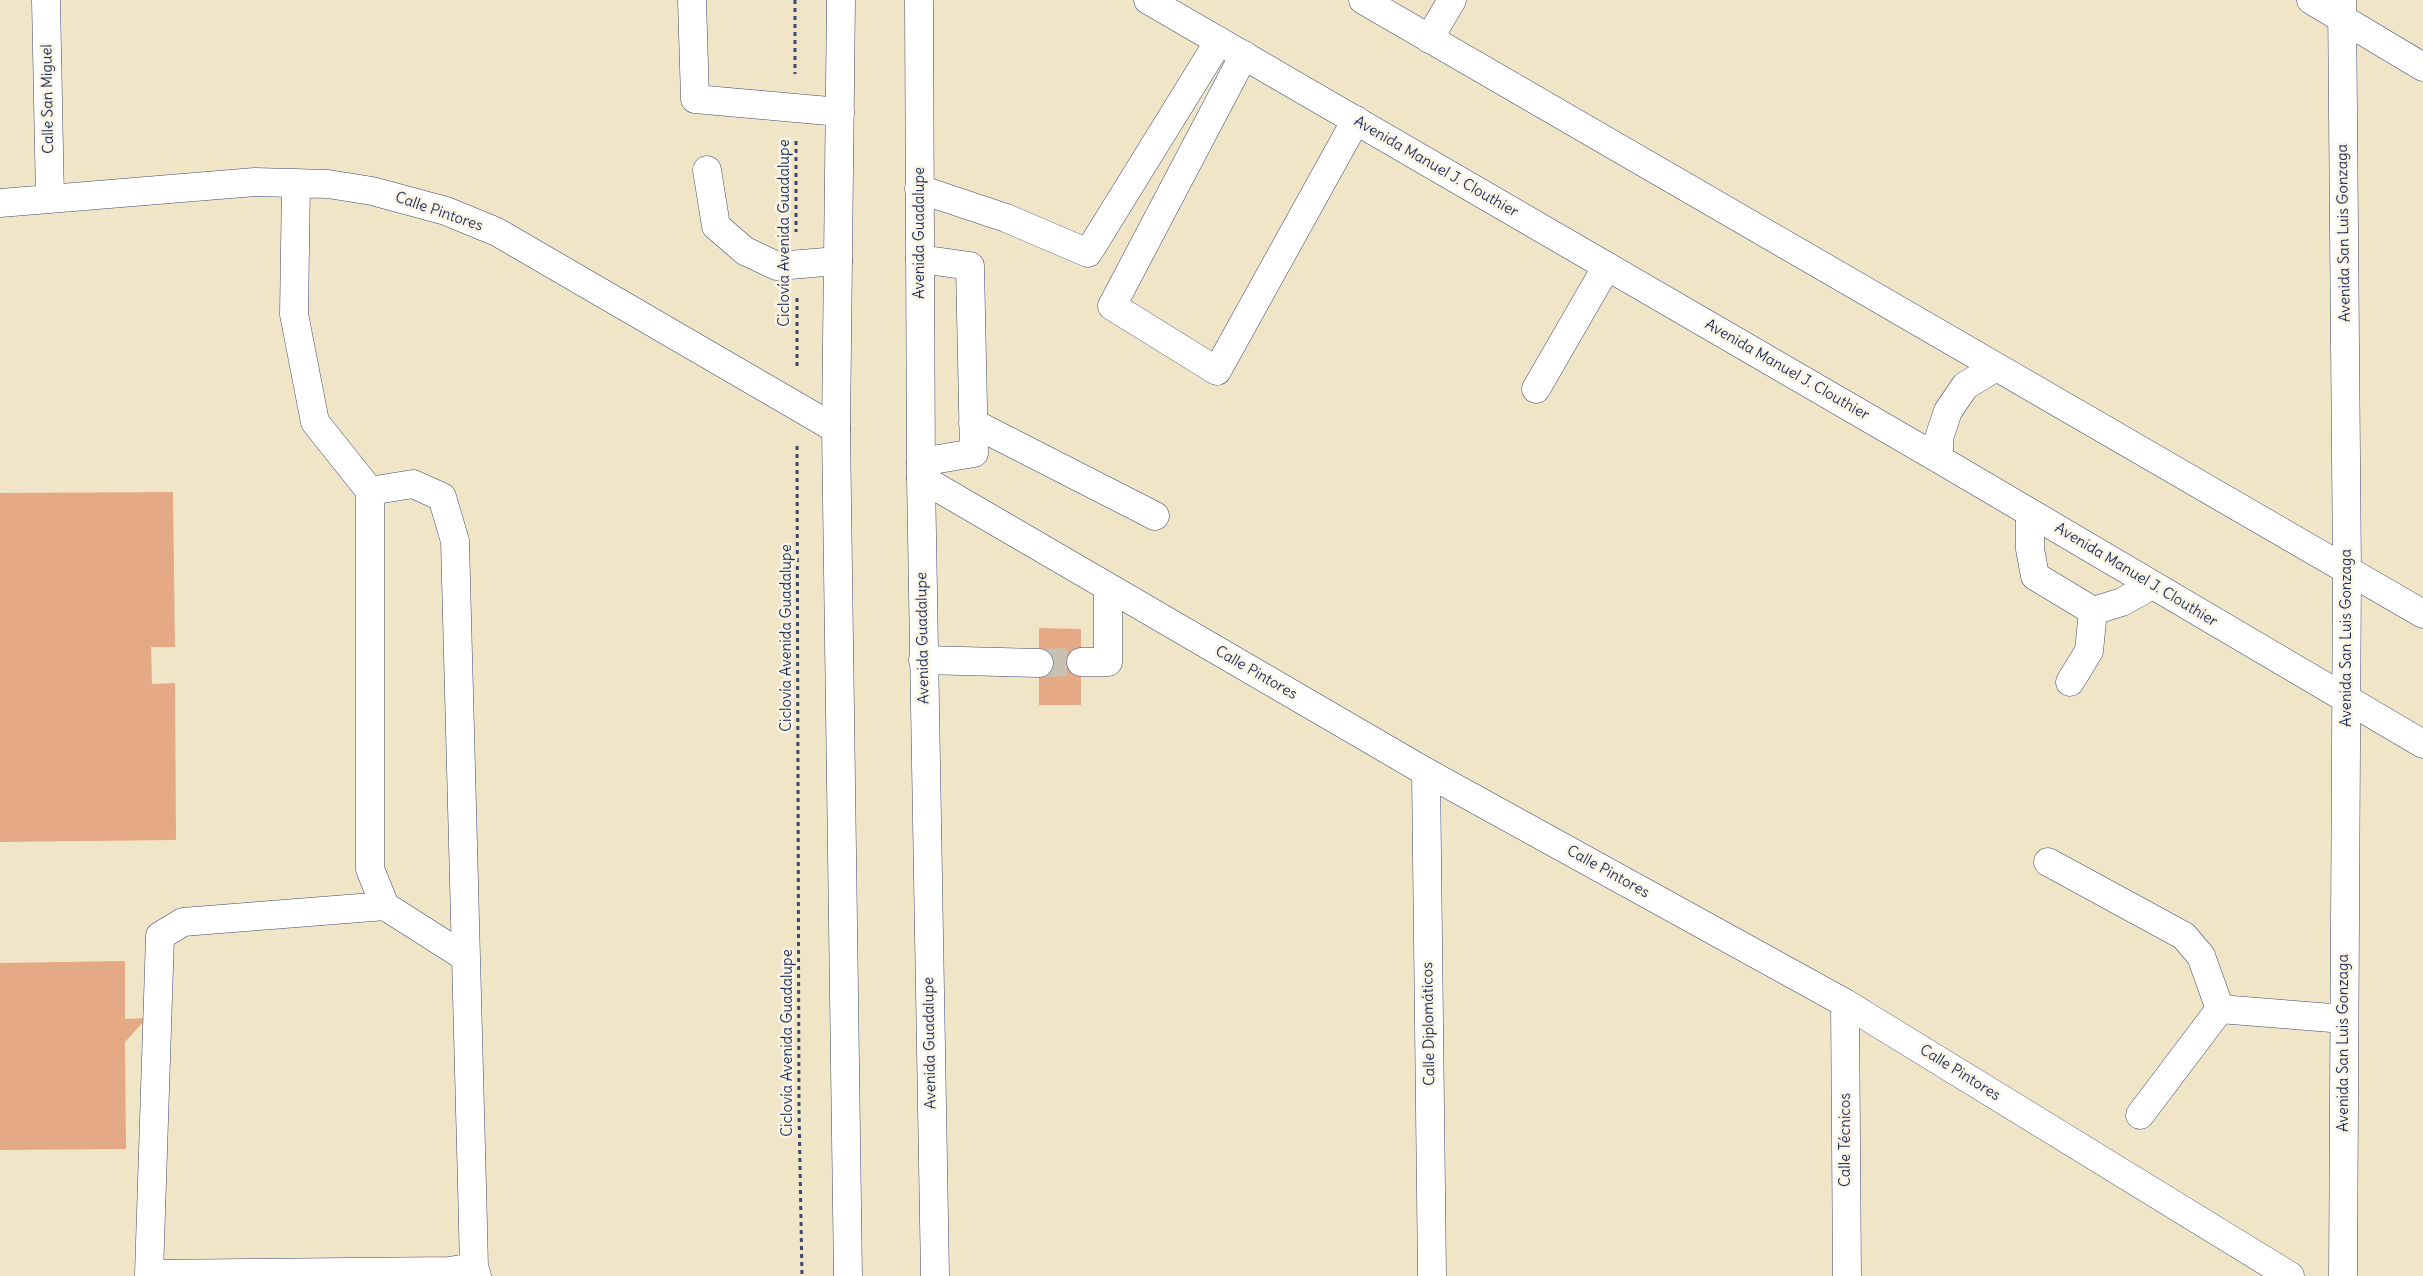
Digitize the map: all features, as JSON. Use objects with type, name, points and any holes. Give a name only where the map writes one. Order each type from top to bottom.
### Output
[{"type":"main road","name":"Calle San Miguel","points":[[46,0],[50,199]]},
{"type":"main road","points":[[692,0],[695,99],[840,112]]},
{"type":"main road","points":[[841,0],[836,429],[848,1276]]},
{"type":"main road","name":"Avenida Guadalupe","points":[[919,0],[923,660],[935,1276]]},
{"type":"main road","name":"Avenida Manuel J. Clouthier","points":[[1148,0],[1939,459],[2423,744]]},
{"type":"main road","points":[[1363,0],[2423,614]]},
{"type":"main road","points":[[1429,38],[1452,0]]},
{"type":"main road","points":[[2311,0],[2342,9],[2423,68]]},
{"type":"main road","name":"Avenida San Luis Gonzaga","points":[[2342,9],[2347,570],[2343,1276]]},
{"type":"main road","points":[[919,189],[1006,218],[1088,253],[1219,41]]},
{"type":"main road","points":[[1244,55],[1112,306],[1217,371],[1356,120]]},
{"type":"main road","points":[[707,170],[716,226],[746,251],[777,266],[838,261]]},
{"type":"main road","name":"Calle Pintores","points":[[0,203],[255,182],[328,184],[372,191],[446,211],[497,232],[836,429]]},
{"type":"main road","points":[[296,183],[294,314],[316,422],[370,491],[370,869],[385,906],[464,957]]},
{"type":"main road","points":[[920,259],[970,266],[974,453],[921,470]]},
{"type":"main road","points":[[1536,389],[1607,266]]},
{"type":"main road","points":[[1939,459],[1940,438],[1948,411],[1964,386],[1996,367]]},
{"type":"main road","points":[[973,423],[1155,516]]},
{"type":"main road","name":"Calle Pintores","points":[[921,470],[1108,588],[1426,772],[1845,1003],[2290,1276]]},
{"type":"main road","points":[[370,491],[414,484],[442,497],[455,540],[464,957],[476,1271],[149,1274],[160,936],[183,922],[385,906]]},
{"type":"main road","points":[[2030,513],[2030,549],[2036,576],[2093,611],[2122,602],[2152,585]]},
{"type":"main road","points":[[1081,662],[1108,662],[1108,588]]},
{"type":"main road","points":[[2070,682],[2089,652],[2093,611]]},
{"type":"main road","points":[[923,660],[1039,663]]},
{"type":"main road","name":"Calle Diplomáticos","points":[[1426,772],[1432,1276]]},
{"type":"main road","points":[[2048,862],[2184,936],[2201,956],[2220,1009]]},
{"type":"main road","name":"Calle Técnicos","points":[[1845,1003],[1847,1276]]},
{"type":"main road","points":[[2220,1009],[2344,1019]]},
{"type":"main road","points":[[2140,1115],[2220,1009]]},
{"type":"path","points":[[795,0],[795,78]]},
{"type":"path","name":"Ciclovía Avenida Guadalupe","points":[[796,137],[796,234]]},
{"type":"path","name":"Ciclovía Avenida Guadalupe","points":[[797,293],[797,371]]},
{"type":"path","name":"Ciclovía Avenida Guadalupe","points":[[798,441],[799,1089],[802,1276]]},
{"type":"building","points":[[173,492],[175,647],[151,647],[152,684],[175,683],[176,840],[0,842],[0,493]]},
{"type":"building","points":[[1039,628],[1081,629],[1081,705],[1039,705]]},
{"type":"building","points":[[125,961],[125,1019],[147,1018],[125,1042],[126,1149],[0,1150],[0,963]]},
{"type":"tunnel","points":[[1039,663],[1081,662]]}]
